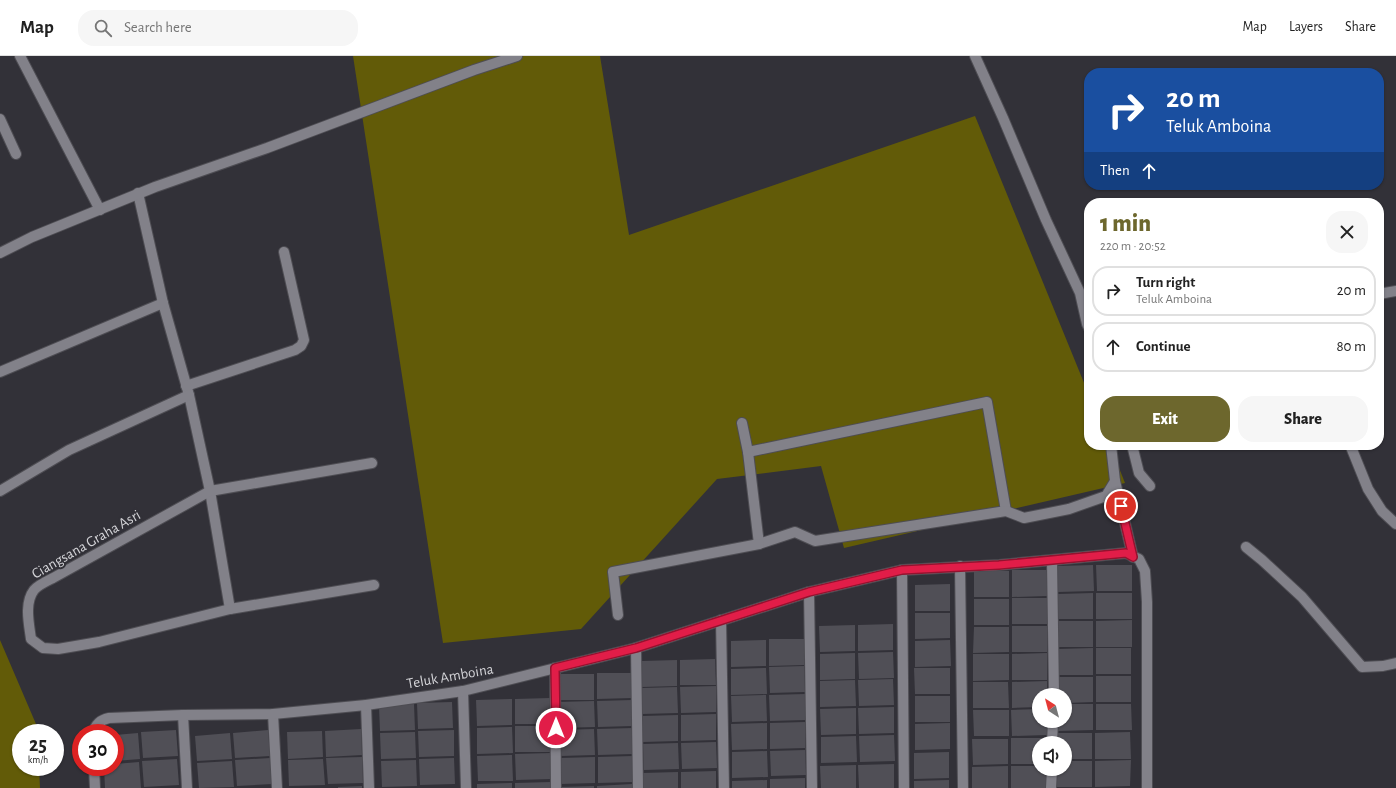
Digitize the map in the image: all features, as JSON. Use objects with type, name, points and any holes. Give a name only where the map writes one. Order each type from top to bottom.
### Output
[{"type":"street","points":[[20,56],[100,210]]},
{"type":"street","points":[[0,253],[32,237],[138,193],[194,172],[267,148],[474,70],[517,56]]},
{"type":"street","points":[[975,56],[1046,220],[1080,293],[1084,311]]},
{"type":"street","points":[[0,119],[16,154]]},
{"type":"street","points":[[138,193],[162,303],[188,391],[210,491],[230,609]]},
{"type":"street","points":[[0,491],[69,450],[188,391],[295,350],[301,346],[304,340],[284,252]]},
{"type":"street","points":[[1384,293],[1396,291]]},
{"type":"street","points":[[0,372],[162,303]]},
{"type":"street","points":[[748,452],[987,402],[1006,511]]},
{"type":"street","points":[[742,423],[748,452],[759,544]]},
{"type":"street","points":[[1112,450],[1115,481],[1133,557],[1139,559],[1145,571],[1148,602],[1147,788]]},
{"type":"street","points":[[1133,450],[1139,473],[1150,486]]},
{"type":"street","points":[[1352,450],[1368,489],[1382,511],[1396,524]]},
{"type":"street","name":"Ciangsana Graha Asri","points":[[372,463],[210,491],[35,589],[30,596],[28,606],[31,639],[43,648],[58,649],[99,642],[230,609],[374,585]]},
{"type":"street","points":[[618,615],[613,572],[759,544],[795,532],[816,541],[1006,511],[1024,518],[1069,509],[1106,496],[1115,481]]},
{"type":"street","points":[[1246,547],[1302,597],[1362,667],[1383,666],[1396,663]]},
{"type":"street","name":"Teluk Amboina","points":[[98,724],[102,720],[109,718],[273,714],[366,705],[463,691],[636,648],[809,592],[902,570],[1052,561],[1126,553],[1133,557]]},
{"type":"street","points":[[1052,561],[1054,688]]},
{"type":"street","points":[[960,566],[963,788]]},
{"type":"street","points":[[902,570],[904,788]]},
{"type":"street","points":[[809,592],[812,788]]},
{"type":"street","points":[[721,620],[724,788]]},
{"type":"street","points":[[636,648],[638,788]]},
{"type":"street","points":[[555,668],[556,788]]},
{"type":"street","points":[[463,691],[466,788]]},
{"type":"street","points":[[366,705],[369,788]]},
{"type":"street","points":[[273,714],[277,788]]},
{"type":"street","points":[[183,715],[187,788]]},
{"type":"street","points":[[94,776],[95,788]]},
{"type":"street","points":[[1051,788],[1052,776]]},
{"type":"shaded area","points":[[353,56],[600,56],[629,235],[975,116],[1084,383],[1084,450],[1112,450],[1125,483],[844,548],[821,466],[717,479],[581,629],[443,643]]},
{"type":"shaded area","points":[[0,640],[36,724],[12,724],[12,776],[39,776],[40,788],[0,788]]},
{"type":"building","points":[[1093,565],[1094,591],[1058,592],[1058,566]]},
{"type":"building","points":[[1096,565],[1132,565],[1132,591],[1097,591]]},
{"type":"building","points":[[1012,570],[1047,570],[1047,596],[1012,597]]},
{"type":"building","points":[[974,571],[1009,571],[1009,597],[974,597]]},
{"type":"building","points":[[950,584],[950,611],[915,611],[915,585]]},
{"type":"building","points":[[1093,593],[1093,619],[1058,619],[1058,594]]},
{"type":"building","points":[[1096,593],[1132,593],[1132,619],[1096,619]]},
{"type":"building","points":[[1012,598],[1047,598],[1047,624],[1012,624]]},
{"type":"building","points":[[974,599],[1009,599],[1009,625],[974,625]]},
{"type":"building","points":[[915,613],[950,613],[950,638],[915,639]]},
{"type":"building","points":[[1132,620],[1132,647],[1096,647],[1096,621]]},
{"type":"building","points":[[1058,621],[1093,621],[1093,647],[1058,647]]},
{"type":"building","points":[[893,624],[893,650],[858,651],[858,625]]},
{"type":"building","points":[[855,625],[855,651],[820,652],[819,626]]},
{"type":"building","points":[[1012,626],[1047,626],[1047,652],[1012,652]]},
{"type":"building","points":[[974,627],[1009,627],[1009,652],[973,653]]},
{"type":"building","points":[[769,639],[804,639],[804,665],[769,666]]},
{"type":"building","points":[[766,640],[766,666],[731,667],[731,641]]},
{"type":"building","points":[[950,640],[951,666],[915,667],[915,641]]},
{"type":"building","points":[[1093,648],[1093,675],[1058,675],[1058,649]]},
{"type":"building","points":[[1096,648],[1131,648],[1131,674],[1096,674]]},
{"type":"building","points":[[893,652],[894,678],[859,679],[858,653]]},
{"type":"building","points":[[855,653],[855,679],[820,680],[820,654]]},
{"type":"building","points":[[1047,653],[1047,680],[1012,680],[1012,654]]},
{"type":"building","points":[[973,654],[1009,654],[1009,680],[973,681]]},
{"type":"building","points":[[715,659],[716,685],[680,685],[680,660]]},
{"type":"building","points":[[677,660],[677,686],[642,687],[642,661]]},
{"type":"building","points":[[804,666],[805,692],[770,693],[769,667]]},
{"type":"building","points":[[766,668],[767,694],[731,695],[731,669]]},
{"type":"building","points":[[914,668],[950,668],[950,694],[915,694]]},
{"type":"building","points":[[597,673],[632,673],[633,698],[597,699]]},
{"type":"building","points":[[559,674],[594,674],[594,700],[559,700]]},
{"type":"building","points":[[1096,676],[1131,676],[1131,702],[1096,702]]},
{"type":"building","points":[[1058,677],[1093,677],[1093,702],[1072,703],[1072,688],[1058,688]]},
{"type":"building","points":[[893,679],[894,705],[859,706],[858,680]]},
{"type":"building","points":[[855,680],[856,706],[820,707],[820,681]]},
{"type":"building","points":[[1047,681],[1047,688],[1032,688],[1032,707],[1012,708],[1012,682]]},
{"type":"building","points":[[973,682],[1008,682],[1009,708],[973,708]]},
{"type":"building","points":[[716,686],[716,712],[681,713],[680,687]]},
{"type":"building","points":[[677,687],[678,713],[642,714],[642,688]]},
{"type":"building","points":[[805,694],[805,720],[770,721],[769,695]]},
{"type":"building","points":[[766,695],[767,721],[732,722],[731,696]]},
{"type":"building","points":[[915,696],[950,696],[950,722],[915,722]]},
{"type":"building","points":[[550,698],[550,724],[515,724],[515,699]]},
{"type":"building","points":[[512,699],[512,725],[477,726],[476,700]]},
{"type":"building","points":[[632,700],[633,726],[598,727],[597,701]]},
{"type":"building","points":[[594,701],[595,727],[559,728],[558,702]]},
{"type":"building","points":[[452,702],[453,728],[418,729],[417,703]]},
{"type":"building","points":[[414,704],[415,730],[380,731],[379,706]]},
{"type":"building","points":[[1072,704],[1093,704],[1093,730],[1058,731],[1058,728],[1072,728]]},
{"type":"building","points":[[1096,704],[1131,704],[1132,730],[1096,730]]},
{"type":"building","points":[[894,707],[894,733],[859,734],[858,708]]},
{"type":"building","points":[[856,708],[856,734],[821,735],[820,709]]},
{"type":"building","points":[[1032,709],[1032,728],[1047,728],[1047,735],[1012,736],[1011,710]]},
{"type":"building","points":[[973,710],[1009,710],[1009,736],[974,736]]},
{"type":"building","points":[[716,714],[716,740],[681,741],[681,715]]},
{"type":"building","points":[[678,715],[678,741],[643,742],[642,716]]},
{"type":"building","points":[[805,722],[805,748],[770,749],[770,723]]},
{"type":"building","points":[[767,723],[767,749],[732,750],[731,724]]},
{"type":"building","points":[[950,723],[950,749],[915,750],[915,724]]},
{"type":"building","points":[[515,726],[550,726],[551,752],[515,752]]},
{"type":"building","points":[[512,727],[513,753],[477,754],[477,728]]},
{"type":"building","points":[[633,728],[633,754],[598,755],[597,729]]},
{"type":"building","points":[[361,729],[362,755],[326,757],[325,731]]},
{"type":"building","points":[[594,729],[595,755],[560,756],[559,730]]},
{"type":"building","points":[[176,730],[178,756],[143,758],[141,732]]},
{"type":"building","points":[[268,730],[270,756],[235,758],[233,733]]},
{"type":"building","points":[[454,730],[454,756],[419,757],[418,731]]},
{"type":"building","points":[[322,731],[323,757],[288,759],[287,732]]},
{"type":"building","points":[[415,732],[416,758],[381,759],[380,733]]},
{"type":"building","points":[[1130,732],[1131,759],[1095,759],[1095,733]]},
{"type":"building","points":[[138,733],[140,759],[124,760],[124,734]]},
{"type":"building","points":[[230,733],[232,759],[197,761],[195,736]]},
{"type":"building","points":[[1057,733],[1092,733],[1092,759],[1072,759],[1072,736],[1057,736]]},
{"type":"building","points":[[894,735],[895,761],[860,762],[859,736]]},
{"type":"building","points":[[856,736],[857,762],[821,763],[821,737]]},
{"type":"building","points":[[1011,738],[1032,738],[1032,764],[1011,764]]},
{"type":"building","points":[[972,739],[1008,739],[1008,764],[973,765]]},
{"type":"building","points":[[716,742],[717,768],[682,769],[681,743]]},
{"type":"building","points":[[678,743],[679,769],[644,770],[643,744]]},
{"type":"building","points":[[805,750],[806,775],[771,776],[770,751]]},
{"type":"building","points":[[767,751],[768,777],[732,778],[732,752]]},
{"type":"building","points":[[949,752],[949,778],[914,779],[914,753]]},
{"type":"building","points":[[551,753],[552,779],[516,780],[515,754]]},
{"type":"building","points":[[512,755],[513,781],[478,781],[477,756]]},
{"type":"building","points":[[633,756],[634,782],[598,783],[598,757]]},
{"type":"building","points":[[362,757],[363,783],[328,784],[326,758]]},
{"type":"building","points":[[595,757],[595,783],[560,784],[560,758]]},
{"type":"building","points":[[270,758],[272,784],[237,786],[235,760]]},
{"type":"building","points":[[454,758],[455,784],[420,785],[419,759]]},
{"type":"building","points":[[177,759],[179,785],[144,787],[142,761]]},
{"type":"building","points":[[323,759],[325,785],[289,786],[288,760]]},
{"type":"building","points":[[416,760],[417,786],[382,787],[381,761]]},
{"type":"building","points":[[1131,760],[1130,786],[1095,787],[1095,761]]},
{"type":"building","points":[[232,761],[234,787],[199,788],[197,763]]},
{"type":"building","points":[[1072,761],[1092,761],[1092,787],[1057,787],[1057,776],[1072,776]]},
{"type":"building","points":[[139,762],[141,788],[105,788],[104,776],[124,776],[124,763]]},
{"type":"building","points":[[894,764],[894,788],[859,788],[858,765]]},
{"type":"building","points":[[856,765],[856,788],[821,788],[820,766]]},
{"type":"building","points":[[1008,766],[1008,788],[972,788],[972,767]]},
{"type":"building","points":[[1011,766],[1032,766],[1032,776],[1046,776],[1046,788],[1011,788]]},
{"type":"building","points":[[716,771],[716,788],[681,788],[681,772]]},
{"type":"building","points":[[678,772],[678,788],[643,788],[642,773]]},
{"type":"building","points":[[805,778],[805,788],[770,788],[770,779]]},
{"type":"building","points":[[767,780],[767,788],[732,788],[732,781]]},
{"type":"building","points":[[949,780],[949,788],[914,788],[914,781]]},
{"type":"building","points":[[551,782],[551,788],[515,788],[515,783]]},
{"type":"building","points":[[512,783],[512,788],[477,788],[477,784]]},
{"type":"building","points":[[632,784],[633,788],[597,788],[597,786]]},
{"type":"building","points":[[362,786],[362,788],[338,788],[338,787]]},
{"type":"building","points":[[594,786],[594,788],[559,788],[559,787]]},
{"type":"route","points":[[556,728],[555,668],[636,648],[809,592],[902,570],[1052,561],[1126,553],[1133,557],[1121,506]]}]
